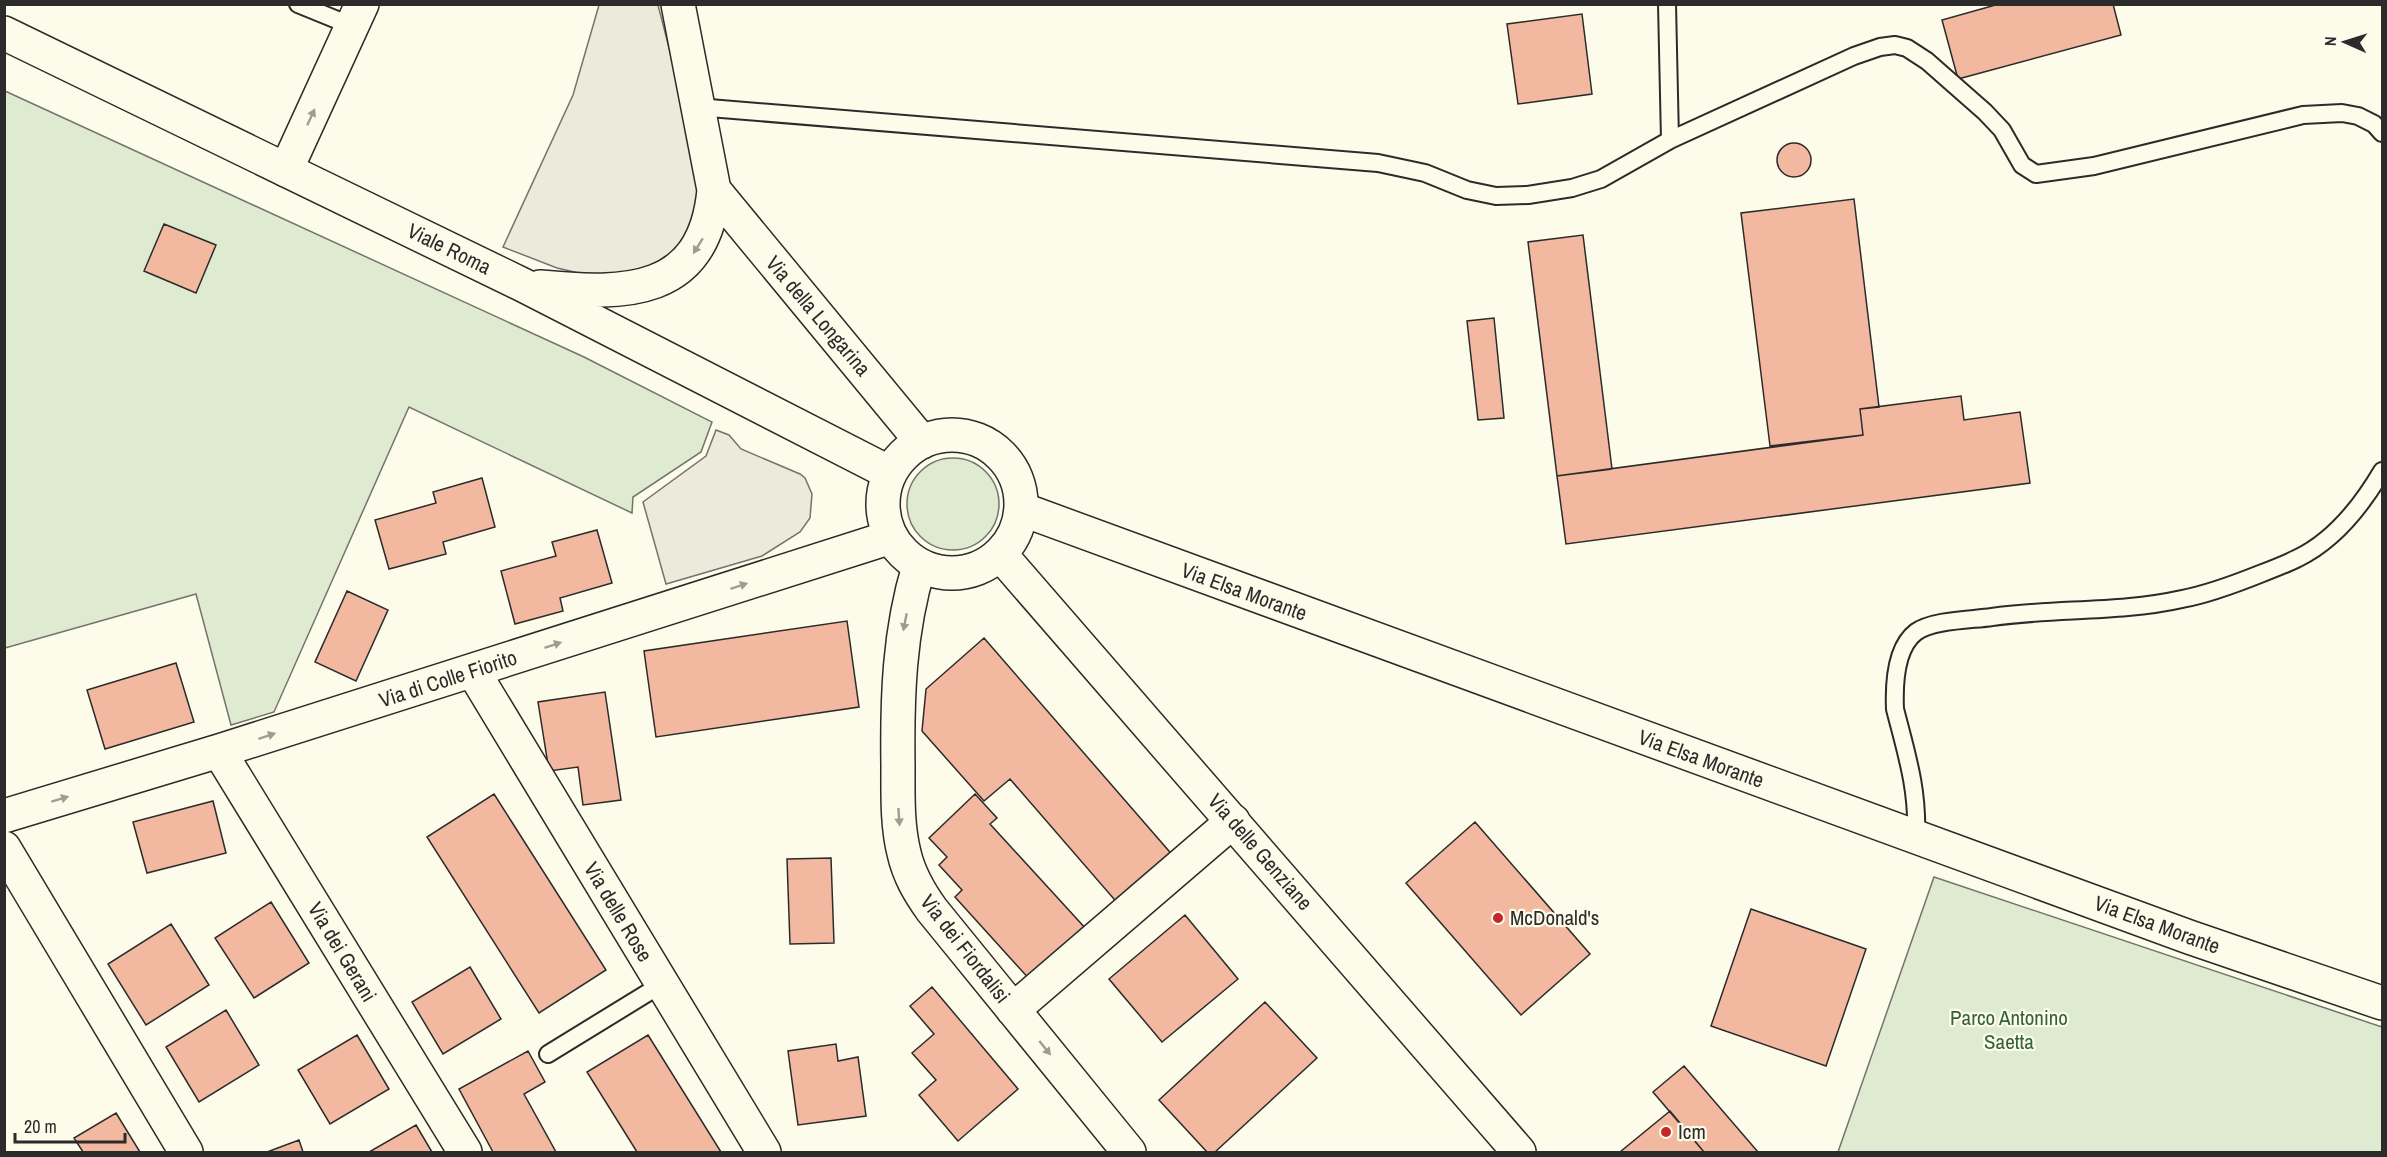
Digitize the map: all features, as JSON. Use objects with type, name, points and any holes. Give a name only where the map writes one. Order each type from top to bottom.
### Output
[{"type":"street","name":"Via della Longarina","points":[[523,285],[606,292],[631,288],[660,280],[683,265],[700,244],[710,218],[714,190],[678,4]]},
{"type":"street","points":[[286,170],[357,15]]},
{"type":"street","name":"Viale Roma","points":[[4,33],[523,285],[890,473]]},
{"type":"street","name":"Via della Longarina","points":[[714,190],[922,442]]},
{"type":"street","points":[[945,435],[969,437],[991,447],[1008,464],[1018,486],[1021,509],[1017,526],[1011,540],[1000,554],[983,566],[962,573],[940,573],[919,566],[903,554],[891,537],[884,516],[883,494],[890,473],[903,455],[922,442],[945,435]]},
{"type":"street","name":"Via Elsa Morante","points":[[1021,509],[2189,938],[2382,1003]]},
{"type":"street","name":"Via di Colle Fiorito","points":[[4,816],[219,751],[891,537]]},
{"type":"street","name":"Via delle Genziane","points":[[1000,554],[1519,1152]]},
{"type":"street","name":"Via dei Fiordalisi","points":[[919,566],[906,620],[899,678],[899,809],[903,851],[913,880],[919,892],[1129,1152]]},
{"type":"street","name":"Via delle Rose","points":[[472,671],[764,1152]]},
{"type":"street","name":"Via dei Gerani","points":[[219,751],[465,1152]]},
{"type":"street","points":[[1013,1010],[1233,821]]},
{"type":"street","points":[[4,848],[186,1152]]},
{"type":"lane","points":[[298,4],[357,15]]},
{"type":"lane","points":[[1667,4],[1670,140]]},
{"type":"lane","points":[[696,106],[1378,163],[1425,174],[1467,190],[1496,196],[1528,195],[1586,185],[1601,179],[1670,140],[1854,56],[1880,47],[1895,45],[1907,48],[1927,61],[1985,112],[2002,130],[2022,165],[2036,174],[2094,166],[2302,115],[2342,113],[2358,116],[2374,124],[2382,133]]},
{"type":"lane","points":[[1916,837],[1915,785],[1895,709],[1895,689],[1901,658],[1907,644],[1916,633],[1929,626],[1945,623],[2002,615],[2163,603],[2222,589],[2300,558],[2313,549],[2343,525],[2365,498],[2382,471]]},
{"type":"lane","points":[[548,1054],[662,984]]},
{"type":"green space","points":[[5,91],[584,357],[712,422],[701,452],[633,497],[632,513],[409,407],[274,712],[231,725],[196,594],[5,648]]},
{"type":"green space","points":[[953,458],[970,462],[985,472],[995,487],[999,504],[995,521],[985,536],[970,546],[953,550],[936,546],[921,536],[911,521],[907,504],[911,487],[921,472],[936,462]]},
{"type":"green space","name":"Parco Antonino Saetta","points":[[1934,877],[2382,1027],[2382,1152],[1838,1152]]},
{"type":"shaded area","points":[[599,5],[658,5],[684,106],[701,202],[680,250],[642,275],[583,274],[557,268],[503,247],[573,95]]},
{"type":"shaded area","points":[[716,430],[729,435],[741,449],[805,478],[812,494],[810,518],[800,532],[762,556],[666,584],[643,502],[706,456]]},
{"type":"building","points":[[1999,4],[2113,4],[2121,35],[1958,79],[1942,20]]},
{"type":"building","points":[[1582,14],[1592,94],[1518,104],[1507,24]]},
{"type":"building","points":[[1794,143],[1806,148],[1811,160],[1806,172],[1794,177],[1782,172],[1777,160],[1782,148]]},
{"type":"building","points":[[1854,199],[1879,407],[1860,409],[1863,435],[1770,446],[1741,213]]},
{"type":"building","points":[[164,224],[216,245],[196,293],[144,271]]},
{"type":"building","points":[[1583,235],[1612,469],[1557,476],[1528,242]]},
{"type":"building","points":[[1494,318],[1504,418],[1478,420],[1467,321]]},
{"type":"building","points":[[1961,396],[1964,420],[2020,412],[2030,483],[1566,544],[1557,476],[1863,435],[1860,409]]},
{"type":"building","points":[[482,478],[495,527],[443,542],[446,554],[389,569],[375,520],[436,503],[433,492]]},
{"type":"building","points":[[597,530],[612,583],[560,598],[563,611],[515,624],[501,571],[556,556],[552,542]]},
{"type":"building","points":[[347,591],[388,610],[356,681],[315,662]]},
{"type":"building","points":[[847,621],[859,707],[656,737],[644,651]]},
{"type":"building","points":[[984,638],[1175,858],[1120,906],[1010,779],[984,801],[922,731],[926,689]]},
{"type":"building","points":[[176,663],[194,722],[105,749],[87,690]]},
{"type":"building","points":[[605,692],[621,800],[583,805],[578,767],[549,771],[538,702]]},
{"type":"building","points":[[494,794],[606,970],[539,1013],[427,837]]},
{"type":"building","points":[[975,794],[997,818],[990,824],[1087,930],[1032,982],[955,897],[962,890],[939,865],[947,857],[929,838]]},
{"type":"building","points":[[213,801],[226,853],[147,873],[133,822]]},
{"type":"building","name":"McDonald's","points":[[1475,822],[1590,954],[1521,1015],[1406,883]]},
{"type":"building","points":[[831,858],[834,943],[790,944],[787,859]]},
{"type":"building","points":[[271,902],[309,963],[254,998],[215,938]]},
{"type":"building","points":[[1751,909],[1866,949],[1826,1066],[1711,1026]]},
{"type":"building","points":[[1185,915],[1238,979],[1162,1042],[1109,979]]},
{"type":"building","points":[[171,924],[209,985],[146,1025],[108,964]]},
{"type":"building","points":[[470,967],[501,1019],[443,1054],[412,1002]]},
{"type":"building","points":[[932,987],[1018,1089],[958,1141],[919,1095],[936,1080],[912,1053],[934,1034],[910,1006]]},
{"type":"building","points":[[1265,1002],[1317,1058],[1215,1152],[1207,1152],[1159,1100]]},
{"type":"building","points":[[226,1010],[259,1065],[199,1102],[166,1047]]},
{"type":"building","points":[[357,1035],[389,1089],[330,1124],[298,1070]]},
{"type":"building","points":[[648,1035],[721,1152],[637,1152],[587,1072]]},
{"type":"building","points":[[836,1044],[838,1061],[858,1057],[866,1116],[798,1125],[788,1051]]},
{"type":"building","points":[[528,1051],[545,1082],[524,1094],[556,1152],[493,1152],[459,1089]]},
{"type":"building","points":[[1684,1066],[1758,1152],[1704,1152],[1653,1092]]},
{"type":"building","name":"Icm","points":[[1670,1111],[1704,1152],[1620,1152]]},
{"type":"building","points":[[116,1113],[140,1152],[83,1152],[74,1138]]},
{"type":"building","points":[[416,1125],[432,1152],[369,1152]]},
{"type":"building","points":[[299,1140],[303,1152],[267,1152]]},
{"type":"place","name":"McDonald's","points":[[1498,918]]},
{"type":"place","name":"Icm","points":[[1666,1132]]}]
